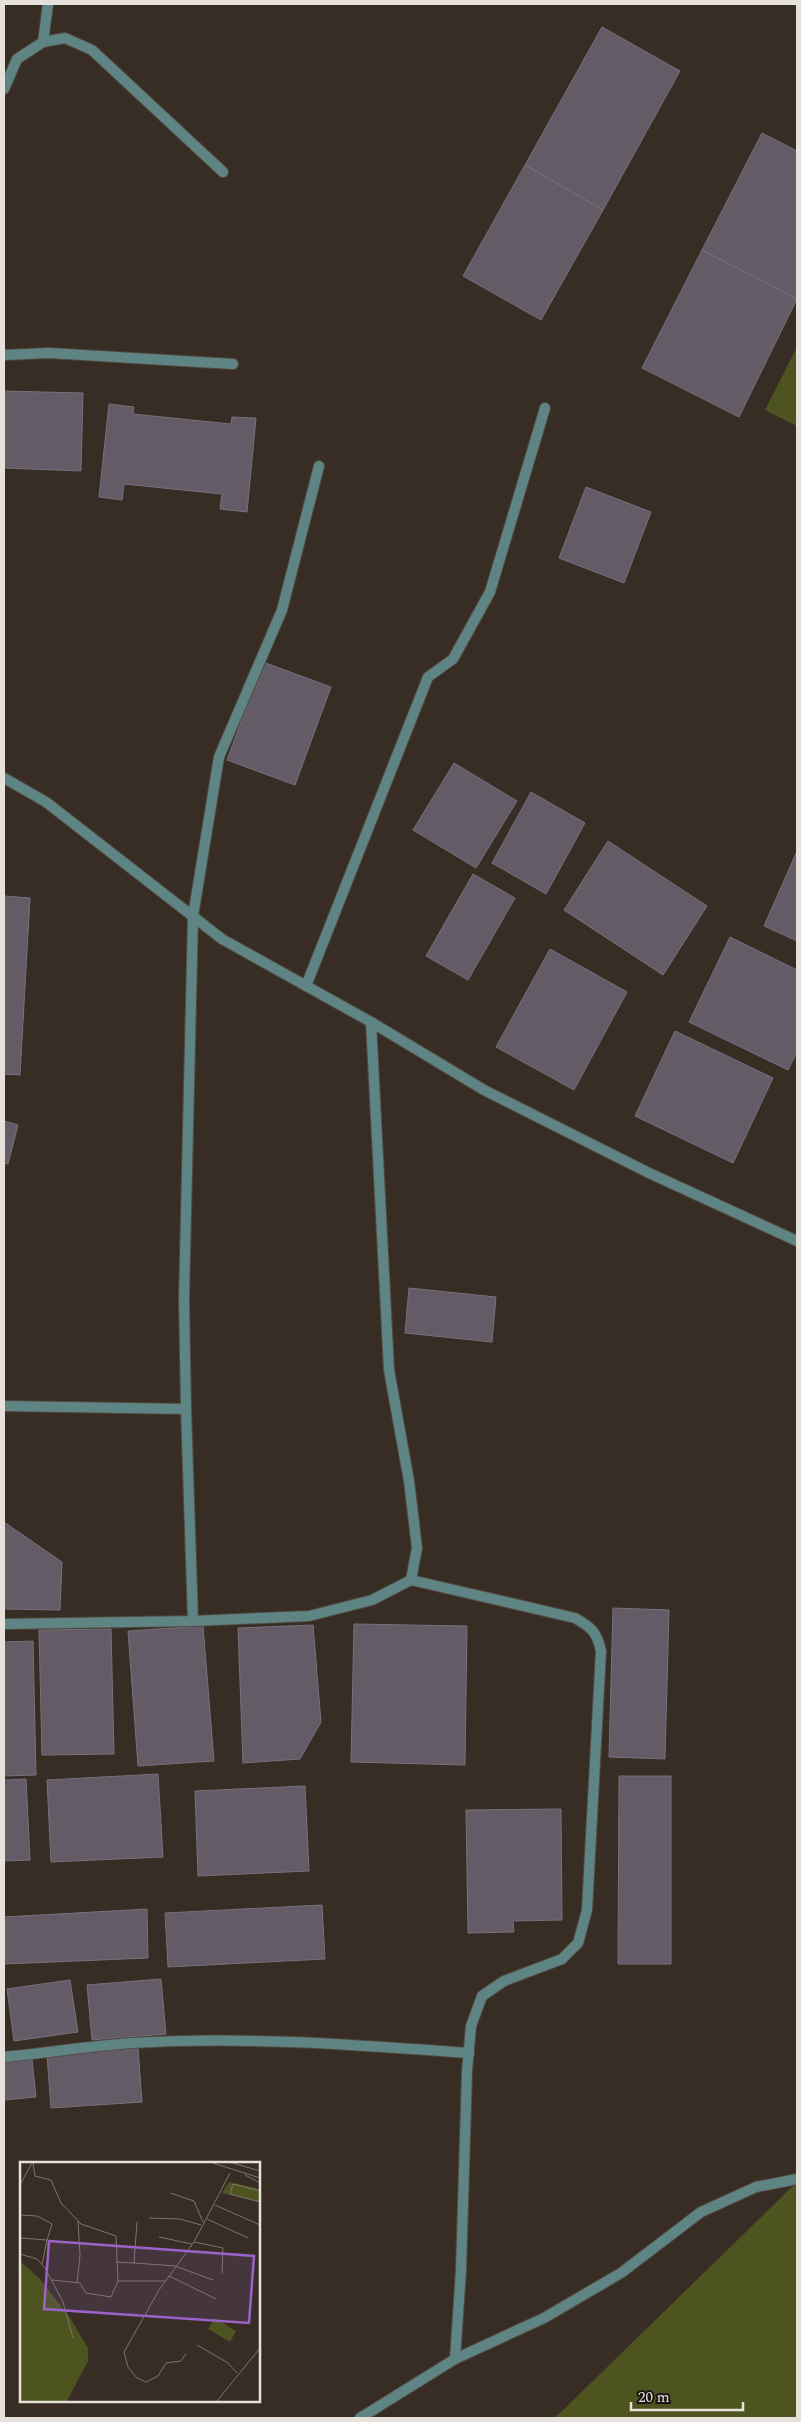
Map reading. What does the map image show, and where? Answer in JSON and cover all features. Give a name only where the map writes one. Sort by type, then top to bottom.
[{"type":"street","points":[[42,42],[48,4]]},
{"type":"street","points":[[4,88],[17,59],[42,42],[66,38],[92,50],[223,172]]},
{"type":"street","points":[[4,355],[49,353],[233,364]]},
{"type":"street","points":[[306,986],[428,676],[453,659],[490,592],[545,408]]},
{"type":"street","points":[[193,1621],[184,1299],[193,916],[219,757],[282,610],[319,466]]},
{"type":"street","points":[[4,778],[46,802],[222,939],[372,1022],[484,1090],[649,1173],[797,1241]]},
{"type":"street","points":[[372,1022],[390,1370],[409,1481],[417,1548],[411,1580]]},
{"type":"street","points":[[4,1406],[186,1409]]},
{"type":"street","points":[[4,1624],[193,1621],[309,1616],[372,1600],[411,1580],[575,1618],[592,1627],[598,1636],[601,1651],[587,1910],[578,1943],[562,1959],[504,1981],[482,1996],[471,2026],[461,2270],[455,2359]]},
{"type":"street","points":[[4,2057],[132,2043],[224,2041],[339,2044],[469,2053]]},
{"type":"street","points":[[360,2418],[455,2359],[544,2318],[621,2274],[701,2212],[756,2186],[797,2179]]},
{"type":"green space","points":[[797,347],[797,426],[765,410]]},
{"type":"green space","points":[[797,2182],[797,2418],[553,2418],[560,2413]]},
{"type":"building","points":[[602,27],[680,71],[603,210],[525,165]]},
{"type":"building","points":[[762,133],[797,151],[797,299],[702,250]]},
{"type":"building","points":[[525,165],[603,210],[541,320],[463,276]]},
{"type":"building","points":[[702,250],[797,299],[739,417],[642,368]]},
{"type":"building","points":[[4,391],[83,393],[81,471],[4,468]]},
{"type":"building","points":[[109,404],[134,407],[133,414],[231,424],[232,417],[256,418],[247,512],[220,509],[222,494],[124,484],[122,500],[99,497]]},
{"type":"building","points":[[586,487],[651,512],[624,583],[559,558]]},
{"type":"building","points":[[263,662],[331,687],[295,785],[227,760]]},
{"type":"building","points":[[454,763],[517,801],[476,868],[413,830]]},
{"type":"building","points":[[531,792],[585,823],[546,894],[492,863]]},
{"type":"building","points":[[608,841],[707,906],[663,975],[564,910]]},
{"type":"building","points":[[797,851],[797,941],[764,926]]},
{"type":"building","points":[[473,874],[515,898],[468,980],[426,956]]},
{"type":"building","points":[[4,896],[30,898],[20,1075],[4,1074]]},
{"type":"building","points":[[730,937],[797,970],[797,1052],[788,1070],[689,1022]]},
{"type":"building","points":[[550,949],[627,992],[574,1090],[496,1047]]},
{"type":"building","points":[[675,1031],[773,1078],[733,1163],[635,1116]]},
{"type":"building","points":[[4,1121],[18,1125],[8,1164],[4,1163]]},
{"type":"building","points":[[409,1288],[496,1297],[492,1342],[405,1333]]},
{"type":"building","points":[[4,1522],[62,1562],[60,1610],[4,1609]]},
{"type":"building","points":[[613,1608],[669,1610],[665,1759],[609,1757]]},
{"type":"building","points":[[354,1624],[467,1626],[465,1765],[351,1762]]},
{"type":"building","points":[[313,1625],[321,1722],[300,1759],[243,1763],[238,1628]]},
{"type":"building","points":[[203,1626],[214,1761],[138,1766],[128,1631]]},
{"type":"building","points":[[111,1629],[114,1754],[42,1755],[39,1630]]},
{"type":"building","points":[[33,1641],[36,1775],[4,1776],[4,1642]]},
{"type":"building","points":[[158,1774],[163,1857],[51,1862],[47,1780]]},
{"type":"building","points":[[619,1776],[671,1776],[671,1964],[618,1964]]},
{"type":"building","points":[[26,1779],[30,1860],[4,1861],[4,1780]]},
{"type":"building","points":[[305,1786],[309,1871],[198,1876],[195,1791]]},
{"type":"building","points":[[561,1809],[562,1920],[513,1921],[514,1932],[468,1933],[466,1810]]},
{"type":"building","points":[[322,1905],[325,1959],[168,1967],[165,1913]]},
{"type":"building","points":[[147,1909],[148,1958],[4,1964],[4,1917]]},
{"type":"building","points":[[161,1979],[166,2034],[92,2040],[87,1985]]},
{"type":"building","points":[[70,1980],[78,2032],[14,2041],[7,1989]]},
{"type":"building","points":[[138,2048],[142,2102],[51,2108],[47,2055]]},
{"type":"building","points":[[32,2059],[36,2097],[4,2100],[4,2062]]}]
